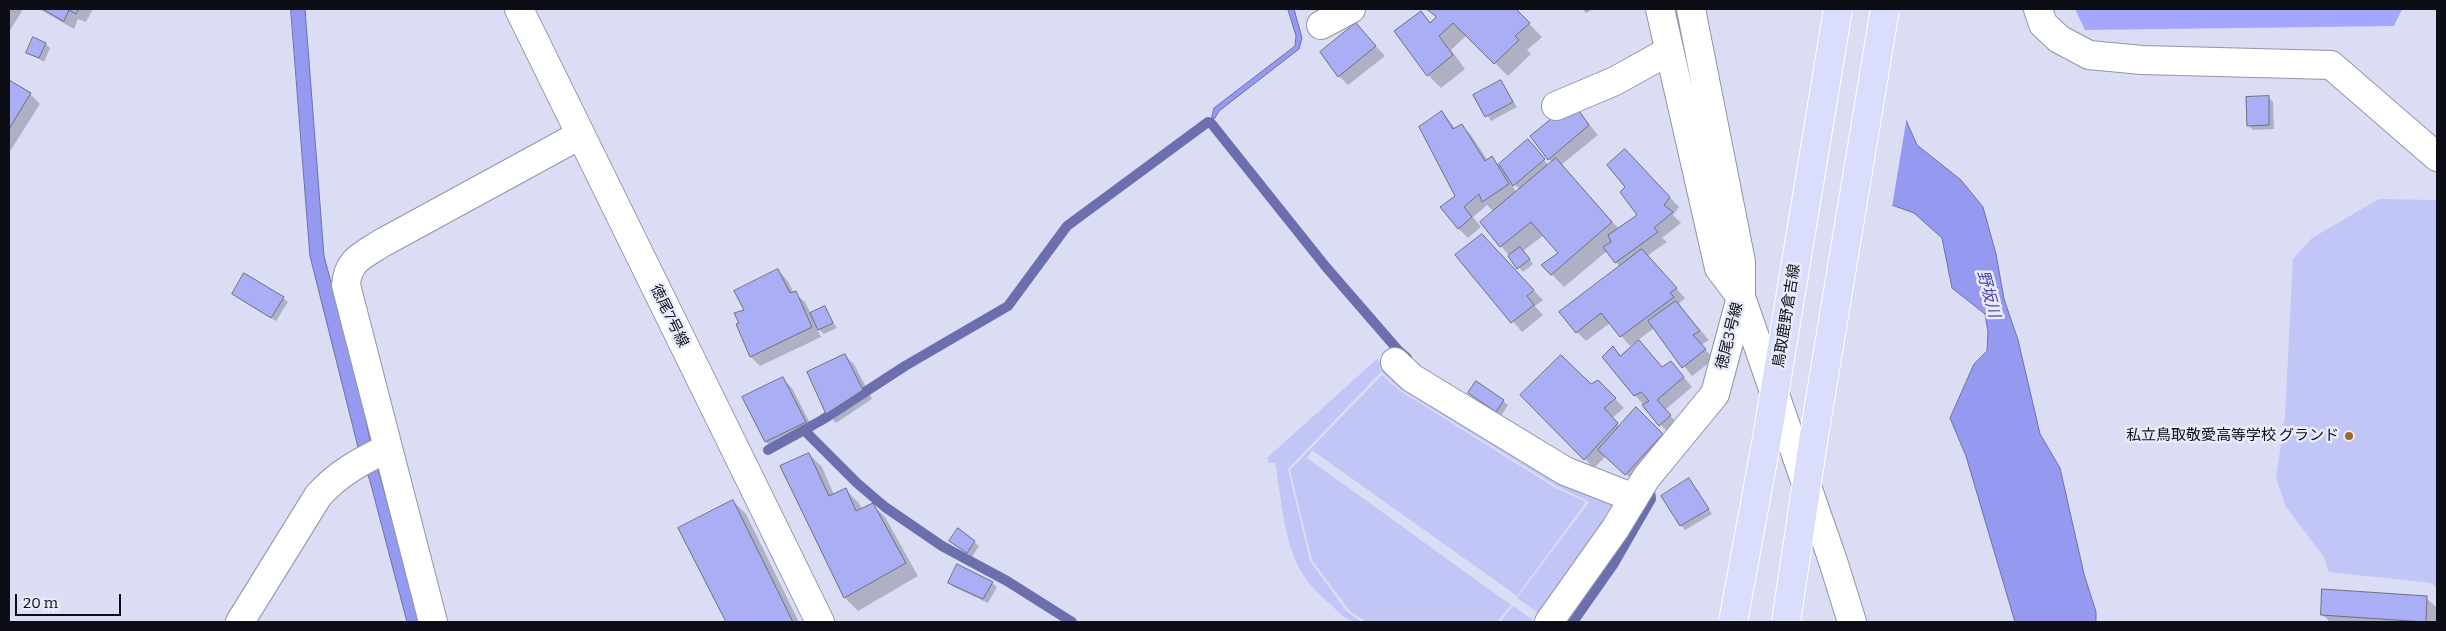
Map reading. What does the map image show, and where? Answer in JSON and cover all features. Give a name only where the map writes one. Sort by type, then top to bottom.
[{"type":"main road","name":"鳥取鹿野倉吉線","points":[[1733,622],[1767,438],[1838,9]]},
{"type":"main road","points":[[1786,622],[1813,442],[1885,9]]},
{"type":"street","name":"徳尾7号線","points":[[519,9],[820,622]]},
{"type":"street","points":[[1322,25],[1351,9]]},
{"type":"street","name":"徳尾3号線","points":[[1549,622],[1615,530],[1646,478],[1714,394],[1741,297],[1719,268],[1660,9]]},
{"type":"street","points":[[1691,9],[1741,262],[1741,297],[1833,561],[1849,619]]},
{"type":"street","points":[[2038,9],[2043,24],[2059,39],[2089,55],[2142,60],[2331,65],[2437,157]]},
{"type":"street","points":[[1556,106],[1615,81],[1669,51]]},
{"type":"street","points":[[433,622],[346,286],[347,272],[355,260],[382,243],[580,135]]},
{"type":"street","points":[[1394,362],[1412,378],[1564,472],[1634,498]]},
{"type":"street","points":[[240,622],[318,496],[331,481],[356,464],[388,448]]},
{"type":"shaded area","points":[[2075,9],[2402,9],[2394,26],[2085,30]]},
{"type":"shaded area","name":"私立鳥取敬愛高等学校 グランド","points":[[2379,199],[2437,200],[2437,588],[2431,583],[2329,572],[2324,557],[2286,507],[2276,478],[2285,417],[2293,259],[2312,238]]},
{"type":"shaded area","points":[[1377,359],[1385,367],[1617,503],[1540,614],[1517,598],[1589,502],[1555,485],[1400,389],[1381,372],[1288,469],[1310,561],[1347,612],[1362,622],[1352,621],[1341,615],[1316,591],[1304,576],[1287,536],[1275,463],[1269,463],[1267,458]]},
{"type":"shaded area","points":[[1382,375],[1399,390],[1554,487],[1586,502],[1517,596],[1312,450],[1307,458],[1511,605],[1497,622],[1366,622],[1349,610],[1312,560],[1290,470]]},
{"type":"shaded area","points":[[1513,606],[1533,620],[1531,622],[1500,622]]},
{"type":"water","points":[[291,9],[305,9],[324,256],[359,388],[371,445],[421,622],[407,622],[370,481],[359,451],[310,256]]},
{"type":"water","points":[[1288,9],[1294,9],[1302,38],[1299,49],[1219,111],[1215,118],[1211,120],[1214,108],[1295,46],[1296,36]]},
{"type":"water","name":"野坂川","points":[[1905,118],[1917,145],[1961,180],[1983,207],[1996,254],[2004,299],[2018,340],[2040,434],[2060,468],[2084,574],[2096,612],[2096,622],[2015,622],[1966,456],[1950,418],[1974,364],[1987,351],[1988,332],[1985,314],[1952,288],[1942,238],[1914,213],[1889,204]]},
{"type":"pier","points":[[1798,9],[1843,9],[1907,116],[1892,207],[1887,205],[1797,12]]},
{"type":"building","points":[[43,9],[79,9],[76,14],[69,10],[64,21]]},
{"type":"building","points":[[1427,9],[1516,9],[1530,23],[1515,36],[1519,40],[1494,64],[1453,23],[1439,36],[1453,55],[1427,76],[1394,31],[1421,11],[1430,23],[1436,17]]},
{"type":"building","points":[[1356,23],[1376,46],[1338,77],[1320,52]]},
{"type":"building","points":[[33,37],[46,43],[39,58],[26,53]]},
{"type":"building","points":[[9,80],[31,93],[9,129]]},
{"type":"building","points":[[1501,80],[1513,102],[1485,117],[1473,95]]},
{"type":"building","points":[[2269,96],[2269,125],[2247,126],[2246,97]]},
{"type":"building","points":[[1575,105],[1589,125],[1548,160],[1530,136],[1556,115],[1559,119]]},
{"type":"building","points":[[1442,111],[1453,129],[1462,124],[1485,161],[1492,156],[1509,184],[1482,202],[1479,194],[1464,207],[1472,217],[1458,229],[1440,207],[1455,196],[1419,127]]},
{"type":"building","points":[[1528,139],[1545,159],[1513,186],[1499,164]]},
{"type":"building","points":[[1625,149],[1670,197],[1664,205],[1673,212],[1654,228],[1658,232],[1615,263],[1603,247],[1611,242],[1608,235],[1637,215],[1620,192],[1625,187],[1607,165]]},
{"type":"building","points":[[1556,158],[1612,222],[1551,275],[1541,265],[1558,253],[1531,222],[1500,247],[1480,222]]},
{"type":"building","points":[[1482,234],[1534,290],[1527,296],[1534,305],[1511,323],[1455,255]]},
{"type":"building","points":[[1520,247],[1530,259],[1517,269],[1508,256]]},
{"type":"building","points":[[1642,249],[1677,288],[1670,293],[1674,297],[1620,337],[1601,313],[1576,333],[1559,312]]},
{"type":"building","points":[[778,269],[790,293],[796,291],[812,327],[750,357],[736,324],[739,323],[734,313],[744,310],[734,291]]},
{"type":"building","points":[[244,273],[284,297],[271,318],[232,294]]},
{"type":"building","points":[[1676,301],[1700,331],[1693,335],[1706,349],[1682,368],[1648,321]]},
{"type":"building","points":[[825,306],[833,323],[818,330],[810,313]]},
{"type":"building","points":[[1639,340],[1662,367],[1671,361],[1684,377],[1657,400],[1671,415],[1659,426],[1642,405],[1649,401],[1641,392],[1634,396],[1602,357],[1613,346],[1620,356]]},
{"type":"building","points":[[845,354],[863,390],[826,414],[807,372]]},
{"type":"building","points":[[1561,355],[1591,384],[1598,380],[1616,398],[1604,408],[1618,423],[1584,460],[1520,395]]},
{"type":"building","points":[[783,377],[806,422],[765,442],[742,397]]},
{"type":"building","points":[[1476,381],[1504,400],[1496,412],[1468,393]]},
{"type":"building","points":[[1636,407],[1663,434],[1625,475],[1598,450]]},
{"type":"building","points":[[809,453],[829,496],[846,488],[856,511],[873,503],[906,563],[844,598],[780,466]]},
{"type":"building","points":[[1689,478],[1709,509],[1680,526],[1661,496]]},
{"type":"building","points":[[733,500],[793,622],[726,622],[678,528]]},
{"type":"building","points":[[958,528],[975,541],[967,553],[949,541]]},
{"type":"building","points":[[957,564],[993,582],[983,599],[948,583]]},
{"type":"building","points":[[2322,589],[2427,596],[2426,622],[2321,615]]},
{"type":"waterway","points":[[768,450],[822,420],[905,366],[1008,306],[1067,226],[1208,122]]},
{"type":"waterway","points":[[1211,123],[1326,267],[1407,358]]},
{"type":"waterway","points":[[804,430],[857,483],[885,507],[942,546],[1007,581],[1072,622]]},
{"type":"waterway","points":[[1573,622],[1613,565],[1651,499],[1650,491]]},
{"type":"place","name":"私立鳥取敬愛高等学校 グランド","points":[[2349,436]]}]
